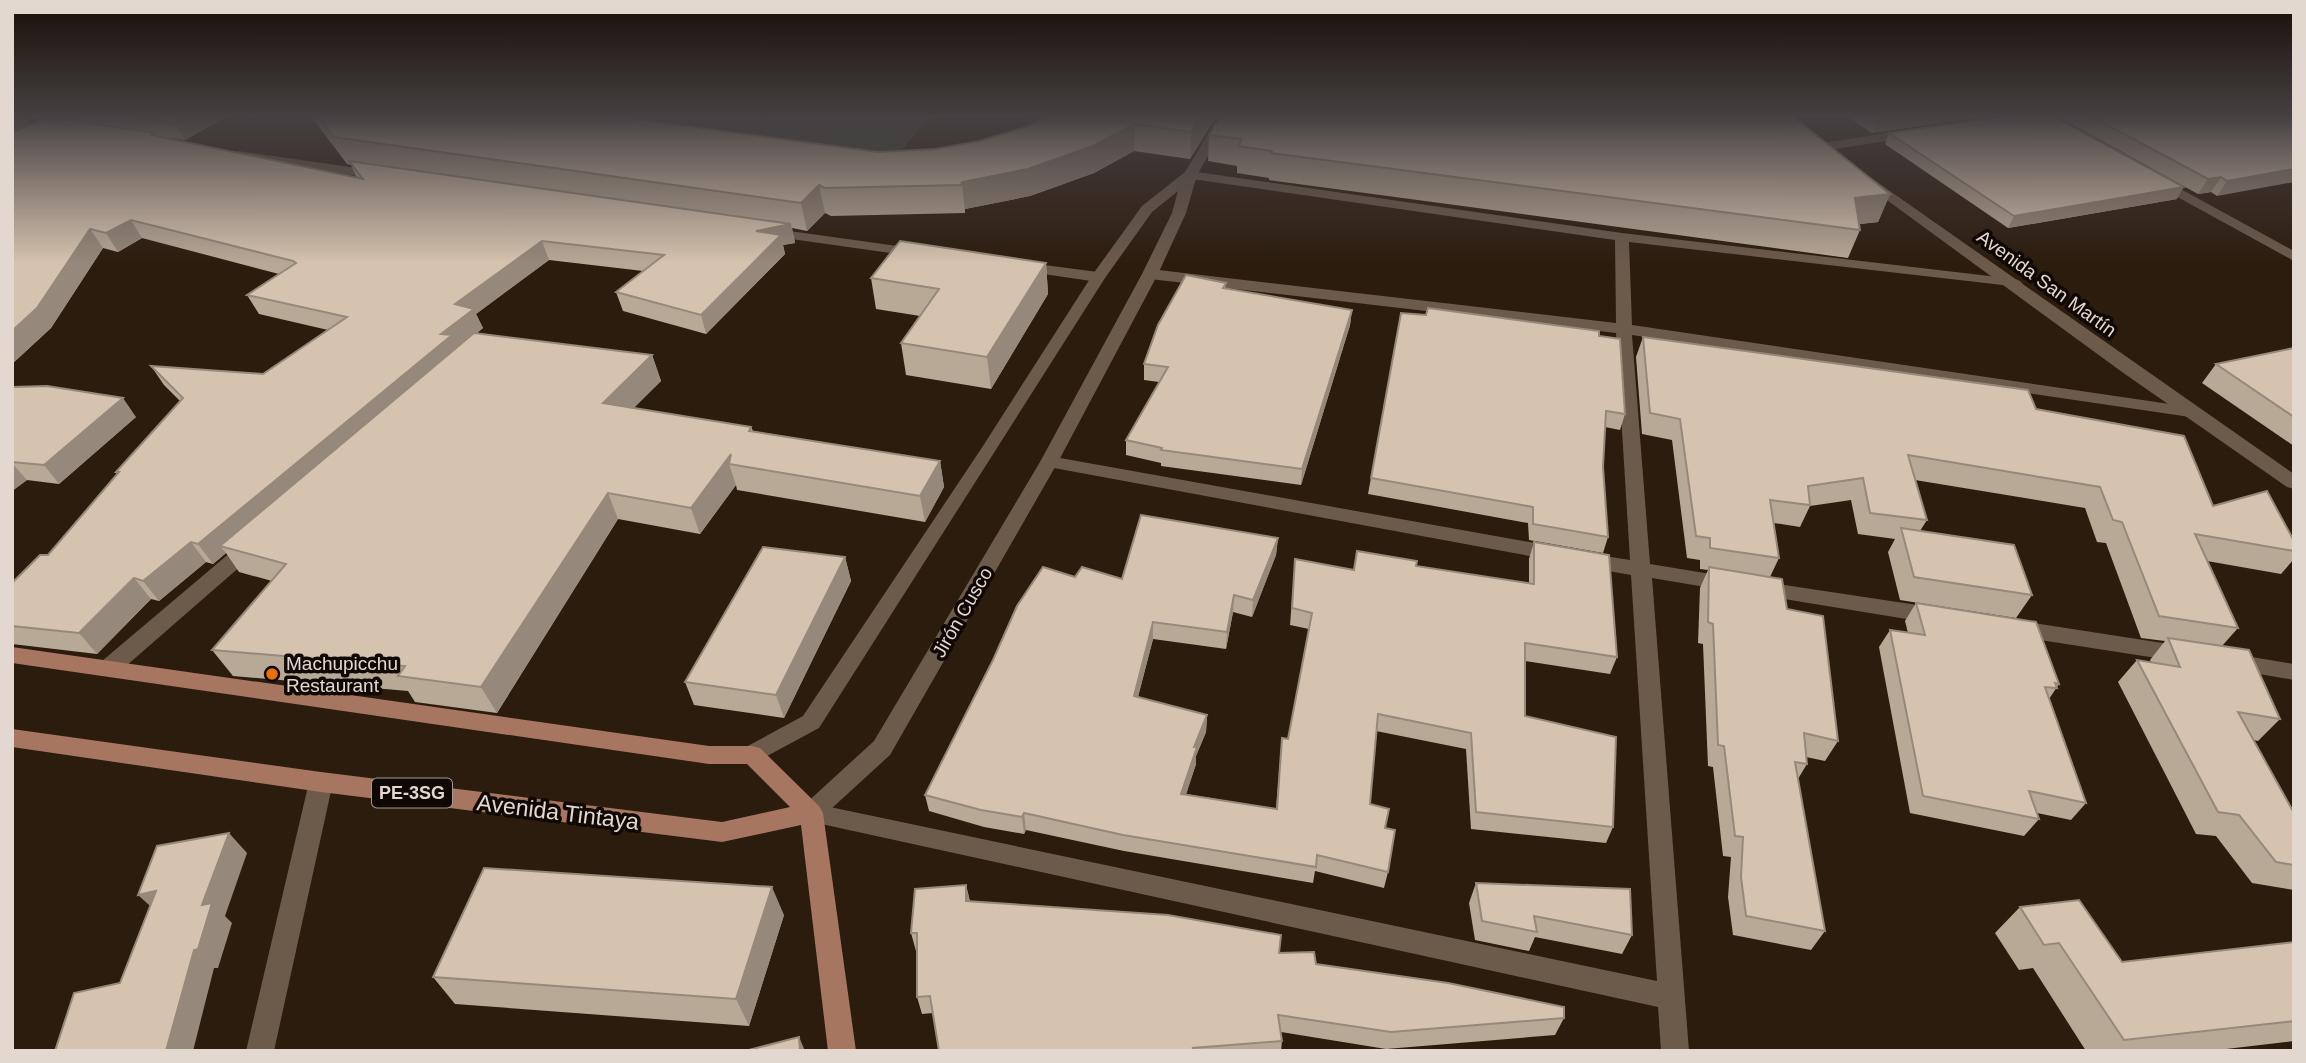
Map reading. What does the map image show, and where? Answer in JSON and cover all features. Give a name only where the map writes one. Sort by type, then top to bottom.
[{"type":"main road","points":[[12,655],[709,755],[752,755],[811,813],[842,1051]]},
{"type":"main road","name":"Avenida Tintaya","points":[[12,738],[321,782],[722,832],[811,813]]},
{"type":"street","points":[[306,165],[388,177]]},
{"type":"street","name":"Jirón Cusco","points":[[811,813],[882,748],[1049,462],[1150,274],[1179,213],[1190,175],[1196,165]]},
{"type":"street","name":"Avenida San Martín","points":[[1848,165],[2190,412],[2294,483]]},
{"type":"street","name":"Jirón Cusco","points":[[752,755],[811,722],[987,453],[1098,277],[1147,209],[1190,175]]},
{"type":"street","points":[[1190,175],[1622,237],[2015,284]]},
{"type":"street","points":[[2150,176],[2294,257]]},
{"type":"street","points":[[747,230],[936,255]]},
{"type":"street","points":[[1622,237],[1624,329],[1675,1051]]},
{"type":"street","points":[[1003,264],[1098,277]]},
{"type":"street","points":[[1150,274],[1624,329],[2190,412]]},
{"type":"street","points":[[1049,462],[1643,570],[1955,619]]},
{"type":"street","points":[[110,667],[265,534]]},
{"type":"street","points":[[1995,625],[2294,672]]},
{"type":"street","points":[[260,1051],[321,782]]},
{"type":"street","points":[[811,813],[1671,998]]},
{"type":"building","points":[[12,165],[294,165],[363,179],[352,165],[374,165],[791,224],[756,231],[781,235],[701,315],[616,292],[664,255],[542,241],[455,304],[474,309],[441,334],[452,335],[198,544],[191,542],[143,581],[134,578],[79,633],[12,626],[12,583],[40,555],[48,555],[119,472],[116,472],[183,398],[151,366],[263,374],[347,317],[247,295],[296,263],[293,261],[131,220],[106,233],[90,229],[37,308],[12,331]]},
{"type":"building","points":[[529,165],[1040,165],[962,182],[961,185],[825,188],[819,185],[801,203]]},
{"type":"building","points":[[1360,165],[1853,165],[1890,194],[1855,198],[1860,230]]},
{"type":"building","points":[[1937,165],[2143,165],[2184,187],[2014,216]]},
{"type":"building","points":[[2181,165],[2294,165],[2294,169],[2227,181],[2221,177],[2208,179]]},
{"type":"building","points":[[900,241],[1046,263],[987,357],[901,343],[939,289],[871,278]]},
{"type":"building","points":[[1186,275],[1226,283],[1223,288],[1352,310],[1302,469],[1161,450],[1162,448],[1126,440],[1168,367],[1144,364],[1158,325]]},
{"type":"building","points":[[1428,308],[1599,331],[1599,336],[1620,339],[1625,414],[1606,411],[1603,467],[1608,537],[1533,524],[1533,507],[1371,478],[1401,313],[1426,315]]},
{"type":"building","points":[[474,333],[652,355],[603,403],[751,427],[749,431],[940,461],[920,496],[729,464],[731,454],[691,508],[608,493],[481,687],[398,676],[405,666],[212,650],[286,564],[220,546]]},
{"type":"building","points":[[1643,337],[2028,390],[2036,409],[2184,436],[2213,506],[2267,491],[2294,541],[2294,551],[2195,534],[2238,628],[2159,616],[2122,522],[2113,520],[2100,487],[1908,455],[1927,520],[1870,513],[1863,478],[1808,486],[1810,505],[1770,500],[1779,558],[1710,548],[1710,538],[1696,536],[1680,419],[1650,413]]},
{"type":"building","points":[[2294,348],[2294,417],[2216,364]]},
{"type":"building","points":[[47,386],[123,398],[44,465],[12,462],[12,387]]},
{"type":"building","points":[[1141,515],[1278,538],[1253,600],[1234,595],[1227,632],[1153,622],[1134,696],[1207,715],[1194,747],[1197,747],[1181,794],[1277,809],[1282,738],[1288,739],[1312,613],[1292,608],[1295,559],[1354,570],[1357,551],[1417,561],[1416,566],[1534,584],[1534,542],[1609,555],[1617,657],[1525,643],[1525,716],[1616,737],[1613,827],[1476,812],[1471,733],[1378,714],[1370,804],[1389,809],[1385,828],[1395,830],[1388,872],[1317,855],[1316,867],[1123,835],[1024,813],[1022,817],[981,810],[925,795],[1017,606],[1043,567],[1075,577],[1082,567],[1122,579]]},
{"type":"building","points":[[1901,528],[2014,545],[2032,595],[1914,577]]},
{"type":"building","points":[[763,547],[845,557],[776,695],[685,682]]},
{"type":"building","points":[[1709,567],[1782,579],[1787,609],[1823,616],[1838,741],[1804,733],[1807,764],[1795,762],[1825,931],[1746,916],[1741,877],[1743,837],[1735,836],[1724,746],[1718,745],[1713,624],[1708,622]]},
{"type":"building","points":[[1916,603],[2036,622],[2059,684],[2055,683],[2057,688],[2045,687],[2086,803],[2029,791],[2039,819],[1923,796],[1890,630],[1925,635]]},
{"type":"building","points":[[2168,638],[2249,650],[2280,719],[2238,712],[2294,813],[2294,865],[2276,862],[2239,815],[2218,812],[2137,660],[2180,667]]},
{"type":"building","points":[[229,833],[202,905],[212,903],[198,949],[194,950],[166,1051],[55,1051],[74,993],[120,983],[156,891],[138,895],[157,846]]},
{"type":"building","points":[[484,868],[772,887],[736,999],[433,977]]},
{"type":"building","points":[[1476,883],[1630,889],[1632,935],[1534,916],[1537,932],[1482,921]]},
{"type":"building","points":[[966,885],[966,901],[1168,915],[1281,935],[1279,953],[1314,952],[1316,964],[1448,983],[1564,1007],[1564,1018],[1391,1032],[1278,1015],[1282,1041],[1193,1048],[1194,1051],[939,1051],[930,996],[917,997],[917,933],[911,933],[915,889]]},
{"type":"building","points":[[2079,900],[2122,962],[2294,942],[2294,1021],[2124,1040],[2059,943],[2044,945],[2020,907]]},
{"type":"building","points":[[799,1037],[800,1051],[745,1051]]},
{"type":"place","name":"Machupicchu Restaurant","points":[[272,674]]}]
